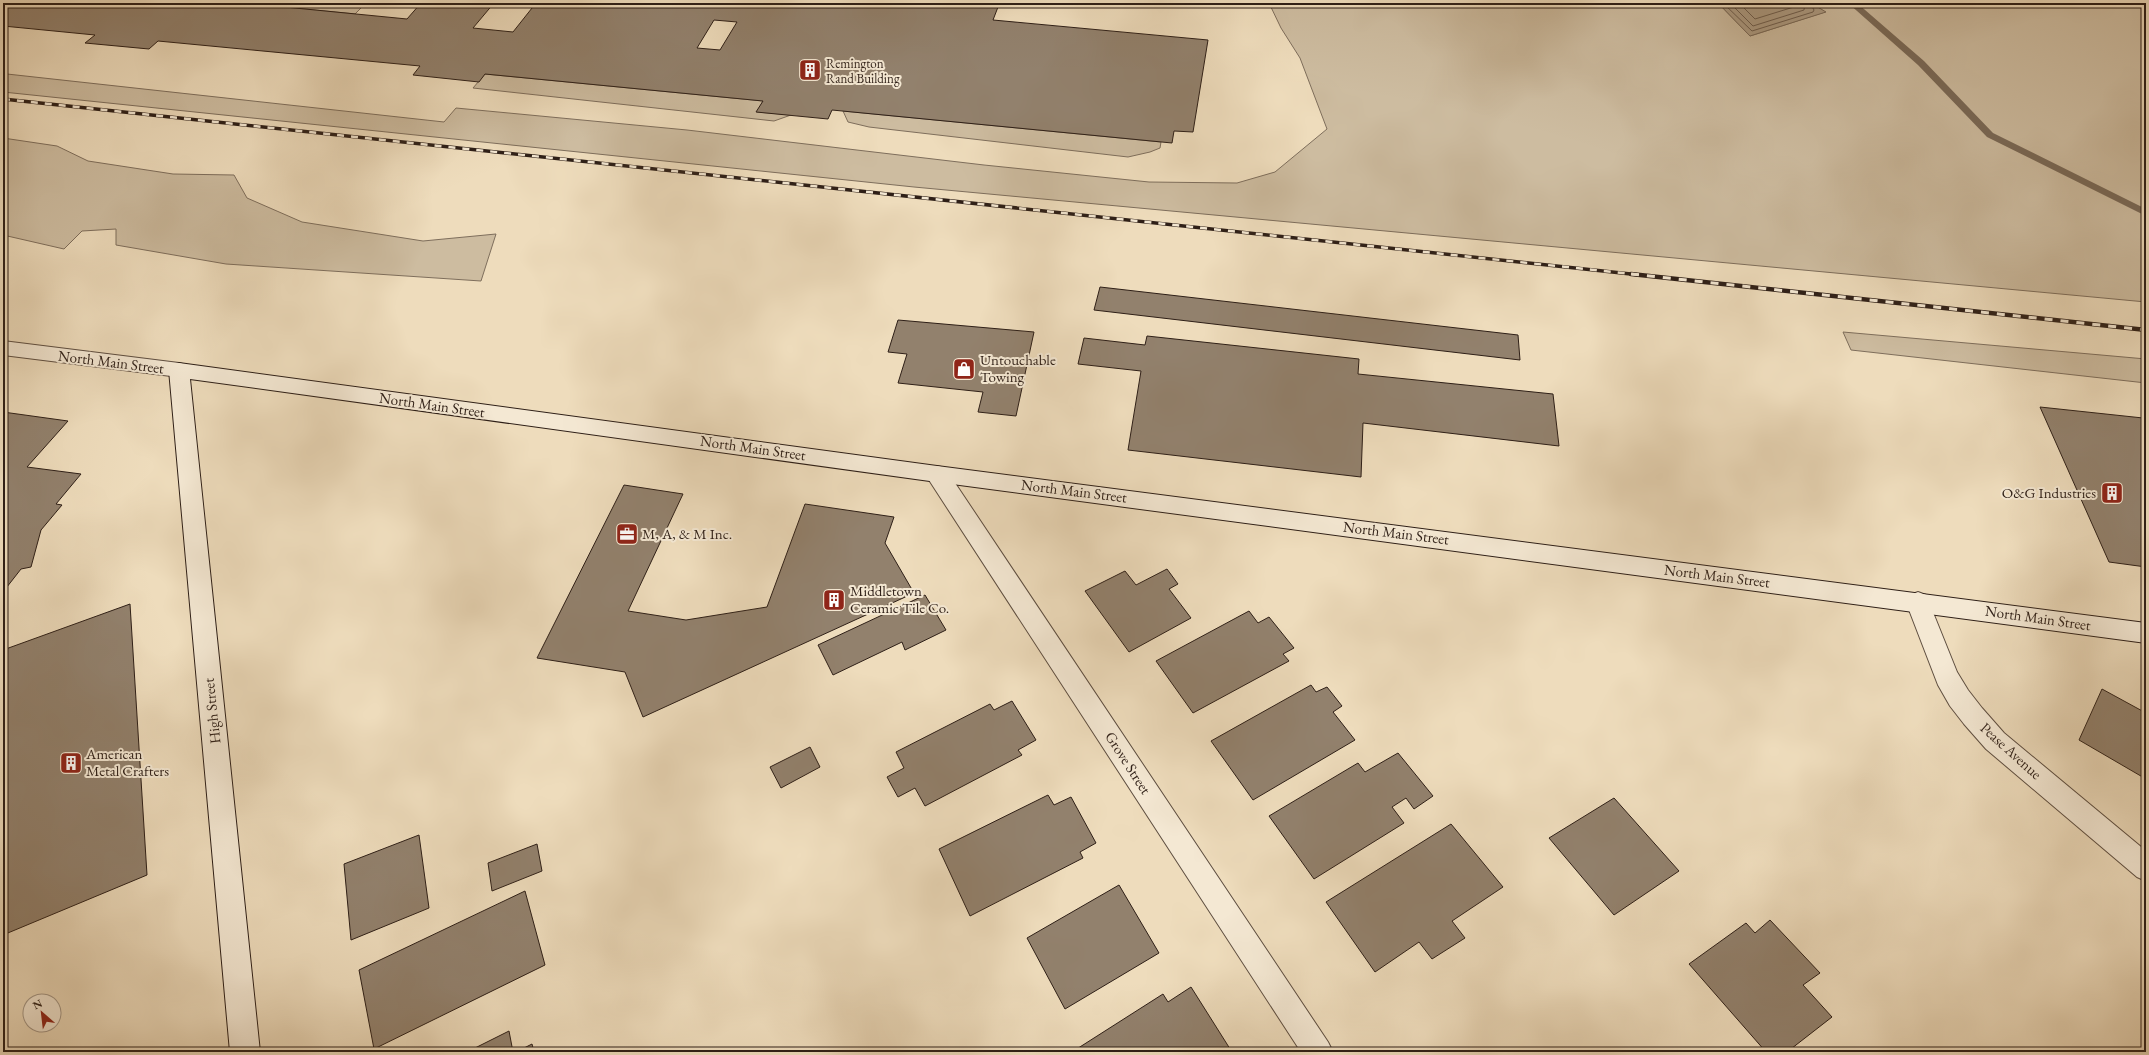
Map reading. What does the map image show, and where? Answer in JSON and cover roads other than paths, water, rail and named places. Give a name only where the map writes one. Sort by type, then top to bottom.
[{"type":"street","name":"North Main Street","points":[[3,348],[179,370],[937,474],[2146,633]]},
{"type":"street","name":"High Street","points":[[179,370],[245,1052]]},
{"type":"street","name":"Grove Street","points":[[937,474],[1318,1052]]},
{"type":"street","name":"Pease Avenue","points":[[1918,602],[1947,677],[1959,698],[1973,716],[1995,740],[2146,868]]},
{"type":"water","points":[[1718,3],[1811,3],[1826,12],[1750,36]]},
{"type":"waterway","points":[[1852,3],[1921,63],[1990,135],[2146,213]]},
{"type":"railway","points":[[3,99],[1640,275]]},
{"type":"railway","points":[[1631,274],[2146,330]]},
{"type":"place","name":"Remington Rand Building","points":[[810,70]]},
{"type":"place","name":"Untouchable Towing","points":[[964,369]]},
{"type":"place","name":"O&G Industries","points":[[2112,493]]},
{"type":"place","name":"M, A, & M Inc.","points":[[627,534]]},
{"type":"place","name":"Middletown Ceramic Tile Co.","points":[[834,600]]},
{"type":"place","name":"American Metal Crafters","points":[[71,763]]}]
